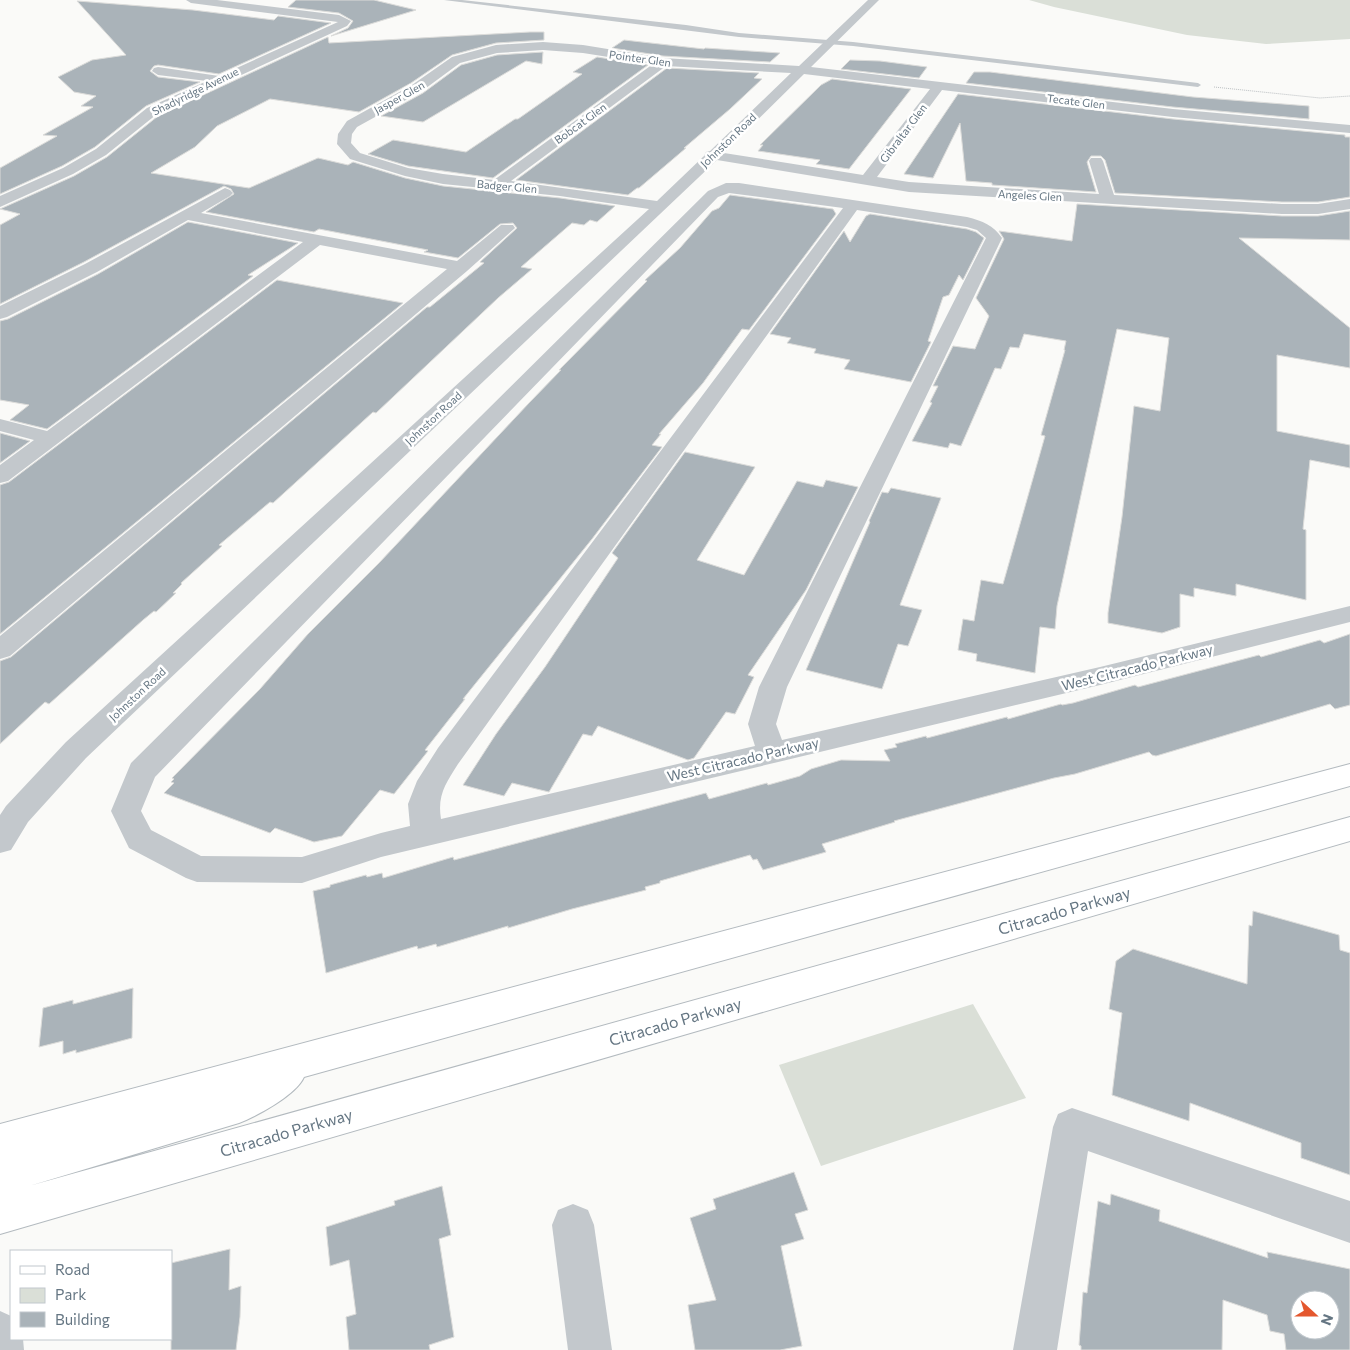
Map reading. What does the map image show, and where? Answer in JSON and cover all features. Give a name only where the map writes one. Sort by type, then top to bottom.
[{"type":"main road","points":[[0,1143],[310,1060],[1350,774]]},
{"type":"main road","name":"Citracado Parkway","points":[[0,1214],[1350,829]]},
{"type":"main road","points":[[0,1182],[20,1168],[239,1105],[310,1060]]},
{"type":"street","name":"Shadyridge Avenue","points":[[0,202],[68,171],[101,152],[152,111],[218,79],[343,24],[345,21],[339,18],[191,0]]},
{"type":"street","name":"Johnston Road","points":[[0,841],[17,814],[76,750],[661,206],[874,0]]},
{"type":"street","name":"Pointer Glen","points":[[480,52],[511,47],[543,46],[583,49],[663,62],[801,70]]},
{"type":"street","name":"Jasper Glen","points":[[355,156],[344,144],[345,134],[352,124],[417,88],[456,60],[480,52]]},
{"type":"street","name":"Bobcat Glen","points":[[497,185],[663,62]]},
{"type":"street","name":"Tecate Glen","points":[[801,70],[1173,113],[1350,129]]},
{"type":"street","points":[[158,71],[218,79]]},
{"type":"street","name":"Gibraltar Glen","points":[[867,180],[939,85]]},
{"type":"street","name":"Angeles Glen","points":[[712,155],[867,180],[940,189],[1282,209],[1318,210],[1350,204]]},
{"type":"street","name":"Badger Glen","points":[[355,156],[405,172],[443,179],[560,190],[661,206]]},
{"type":"street","points":[[1096,161],[1108,199]]},
{"type":"street","name":"West Citracado Parkway","points":[[853,204],[739,188],[726,188],[713,194],[142,771],[126,811],[140,839],[197,870],[302,870],[427,834],[1100,676],[1350,614]]},
{"type":"street","points":[[0,313],[91,268],[225,193]]},
{"type":"street","points":[[427,834],[423,804],[432,781],[448,756],[853,204],[973,223],[989,229],[994,238],[772,687],[762,724],[772,752]]},
{"type":"street","points":[[186,215],[462,267]]},
{"type":"street","points":[[0,650],[507,228]]},
{"type":"street","points":[[0,476],[316,240]]},
{"type":"street","points":[[0,425],[50,438]]},
{"type":"street","points":[[1035,1350],[1072,1127],[1350,1222]]},
{"type":"street","points":[[573,1225],[590,1350]]},
{"type":"street","points":[[0,1333],[2,1350]]},
{"type":"lane","points":[[447,0],[686,27],[780,40],[831,42],[1001,63],[1106,72],[1133,78],[1198,85]]},
{"type":"lane","points":[[498,6],[511,0]]},
{"type":"path","points":[[1198,85],[1320,98],[1350,96]]},
{"type":"green space","points":[[1029,0],[1350,0],[1350,39],[1266,44],[1187,35]]},
{"type":"green space","points":[[973,1004],[1026,1098],[821,1166],[779,1065]]},
{"type":"building","points":[[296,0],[374,0],[416,10],[331,36],[348,28],[353,21],[339,13],[288,7]]},
{"type":"building","points":[[77,1],[193,10],[274,20],[278,16],[331,23],[219,74],[154,66],[150,71],[158,77],[200,82],[146,106],[95,147],[62,166],[0,194],[0,168],[57,136],[43,135],[93,107],[81,106],[96,96],[74,92],[58,77],[92,60],[126,55]]},
{"type":"building","points":[[544,32],[544,40],[496,43],[452,55],[411,83],[359,112],[270,99],[217,126],[195,147],[151,173],[249,188],[318,158],[348,165],[353,162],[405,178],[443,186],[560,198],[615,206],[597,222],[590,220],[584,225],[572,223],[521,267],[532,269],[498,298],[376,413],[373,412],[273,503],[270,502],[219,545],[222,546],[181,583],[173,593],[176,593],[156,612],[154,611],[143,620],[49,704],[45,702],[0,744],[0,661],[11,657],[427,307],[430,307],[484,263],[480,262],[517,228],[513,223],[500,224],[458,258],[424,252],[428,250],[319,229],[314,232],[206,212],[234,194],[231,189],[224,186],[84,262],[0,304],[0,225],[20,214],[0,209],[74,176],[107,157],[158,116],[328,37],[329,43]]},
{"type":"building","points":[[624,40],[704,49],[780,53],[770,62],[663,56],[612,48]]},
{"type":"building","points":[[543,52],[542,64],[526,61],[423,122],[381,116],[423,93],[461,65],[497,55]]},
{"type":"building","points":[[597,57],[648,65],[493,178],[408,166],[368,154],[393,140],[466,152],[515,119],[518,119],[582,74],[573,72]]},
{"type":"building","points":[[850,60],[880,61],[927,67],[919,78],[841,69]]},
{"type":"building","points":[[667,68],[759,73],[754,78],[762,79],[684,148],[686,148],[628,195],[516,180]]},
{"type":"building","points":[[974,72],[990,72],[1193,97],[1309,106],[1309,119],[1173,107],[966,83]]},
{"type":"building","points":[[832,79],[911,89],[849,169],[816,164],[820,160],[758,151],[763,145],[760,145],[821,85]]},
{"type":"building","points":[[958,94],[1173,119],[1345,135],[1345,137],[1350,137],[1350,197],[1318,202],[1282,202],[1115,193],[1105,160],[1101,156],[1091,156],[1087,162],[1096,192],[992,185],[992,183],[966,181],[960,123],[933,178],[904,174]]},
{"type":"building","points":[[730,195],[833,209],[836,214],[749,330],[742,329],[703,383],[659,434],[661,434],[652,445],[662,447],[592,539],[463,699],[465,699],[425,750],[428,751],[394,794],[380,790],[342,836],[314,842],[275,828],[270,833],[164,793],[174,783],[171,782],[174,779],[172,778],[260,689],[308,634],[379,563],[561,370],[559,370],[647,281],[645,280],[680,248],[712,211],[719,208]]},
{"type":"building","points":[[1077,204],[1282,216],[1318,216],[1350,211],[1350,240],[1239,238],[1350,328],[1350,368],[1277,355],[1277,431],[1350,445],[1350,468],[1310,460],[1303,529],[1306,530],[1306,600],[1236,584],[1236,596],[1194,588],[1194,597],[1180,594],[1180,627],[1162,633],[1108,623],[1134,406],[1160,411],[1169,338],[1117,329],[1057,606],[1055,629],[1040,627],[1035,673],[976,661],[977,654],[958,650],[963,619],[974,621],[981,580],[1003,584],[1045,436],[1041,435],[1066,341],[1024,334],[1019,348],[1010,347],[1001,369],[995,368],[961,446],[950,443],[948,448],[912,441],[932,403],[930,402],[938,386],[933,386],[953,346],[975,349],[989,316],[976,298],[1004,239],[999,231],[1072,241]]},
{"type":"building","points":[[870,214],[967,229],[976,232],[984,238],[963,280],[959,275],[949,295],[943,297],[928,341],[931,342],[911,382],[844,369],[850,360],[814,353],[816,349],[787,343],[791,338],[770,334],[844,231],[850,242],[866,216]]},
{"type":"building","points":[[188,222],[298,243],[248,275],[253,276],[47,429],[10,420],[29,405],[0,400],[0,321],[8,319],[98,274]]},
{"type":"building","points":[[277,280],[403,303],[0,634],[0,485],[9,482]]},
{"type":"building","points":[[0,433],[30,441],[0,463]]},
{"type":"building","points":[[685,452],[755,467],[697,560],[744,575],[797,481],[823,487],[826,480],[858,487],[806,590],[748,675],[754,677],[735,714],[726,712],[694,758],[688,760],[598,726],[592,736],[583,734],[549,792],[512,783],[504,796],[463,785],[496,734],[545,667],[618,558],[612,553]]},
{"type":"building","points":[[891,488],[941,498],[900,605],[922,610],[908,646],[898,644],[882,689],[806,670],[882,492],[888,493]]},
{"type":"building","points":[[1350,634],[1350,705],[1335,709],[1330,704],[1156,756],[1149,752],[1075,774],[894,821],[822,844],[826,852],[763,870],[757,859],[753,860],[750,855],[660,881],[660,883],[645,887],[646,890],[508,928],[508,926],[437,947],[436,944],[418,949],[417,946],[326,973],[313,891],[330,887],[330,885],[366,875],[367,877],[382,873],[383,878],[453,857],[454,860],[706,793],[709,799],[767,783],[768,785],[800,776],[811,769],[841,760],[890,761],[884,750],[897,747],[895,744],[926,736],[927,738],[1007,717],[1008,719],[1135,685],[1138,687],[1259,655],[1261,657],[1320,640],[1324,643]]},
{"type":"building","points":[[1253,911],[1339,935],[1340,950],[1350,953],[1350,1175],[1301,1158],[1301,1143],[1190,1103],[1189,1121],[1112,1095],[1122,1013],[1109,1009],[1116,961],[1133,949],[1247,984],[1249,925],[1252,926]]},
{"type":"building","points":[[133,988],[132,1038],[76,1053],[76,1050],[63,1054],[63,1041],[39,1047],[43,1008],[73,1000],[73,1004]]},
{"type":"building","points":[[794,1172],[808,1210],[795,1214],[804,1239],[781,1246],[802,1346],[780,1350],[695,1350],[688,1305],[716,1300],[690,1218],[716,1209],[713,1199]]},
{"type":"building","points":[[442,1186],[451,1235],[439,1239],[454,1337],[429,1345],[430,1350],[349,1350],[346,1317],[356,1314],[349,1260],[330,1266],[326,1227],[395,1205],[394,1201]]},
{"type":"building","points":[[1111,1194],[1160,1210],[1159,1221],[1268,1258],[1267,1252],[1350,1269],[1350,1350],[1286,1350],[1284,1334],[1270,1331],[1267,1315],[1223,1300],[1222,1350],[1081,1350],[1079,1345],[1083,1292],[1087,1293],[1098,1201],[1110,1205]]},
{"type":"building","points":[[230,1249],[229,1290],[241,1286],[236,1350],[171,1350],[172,1263]]}]
